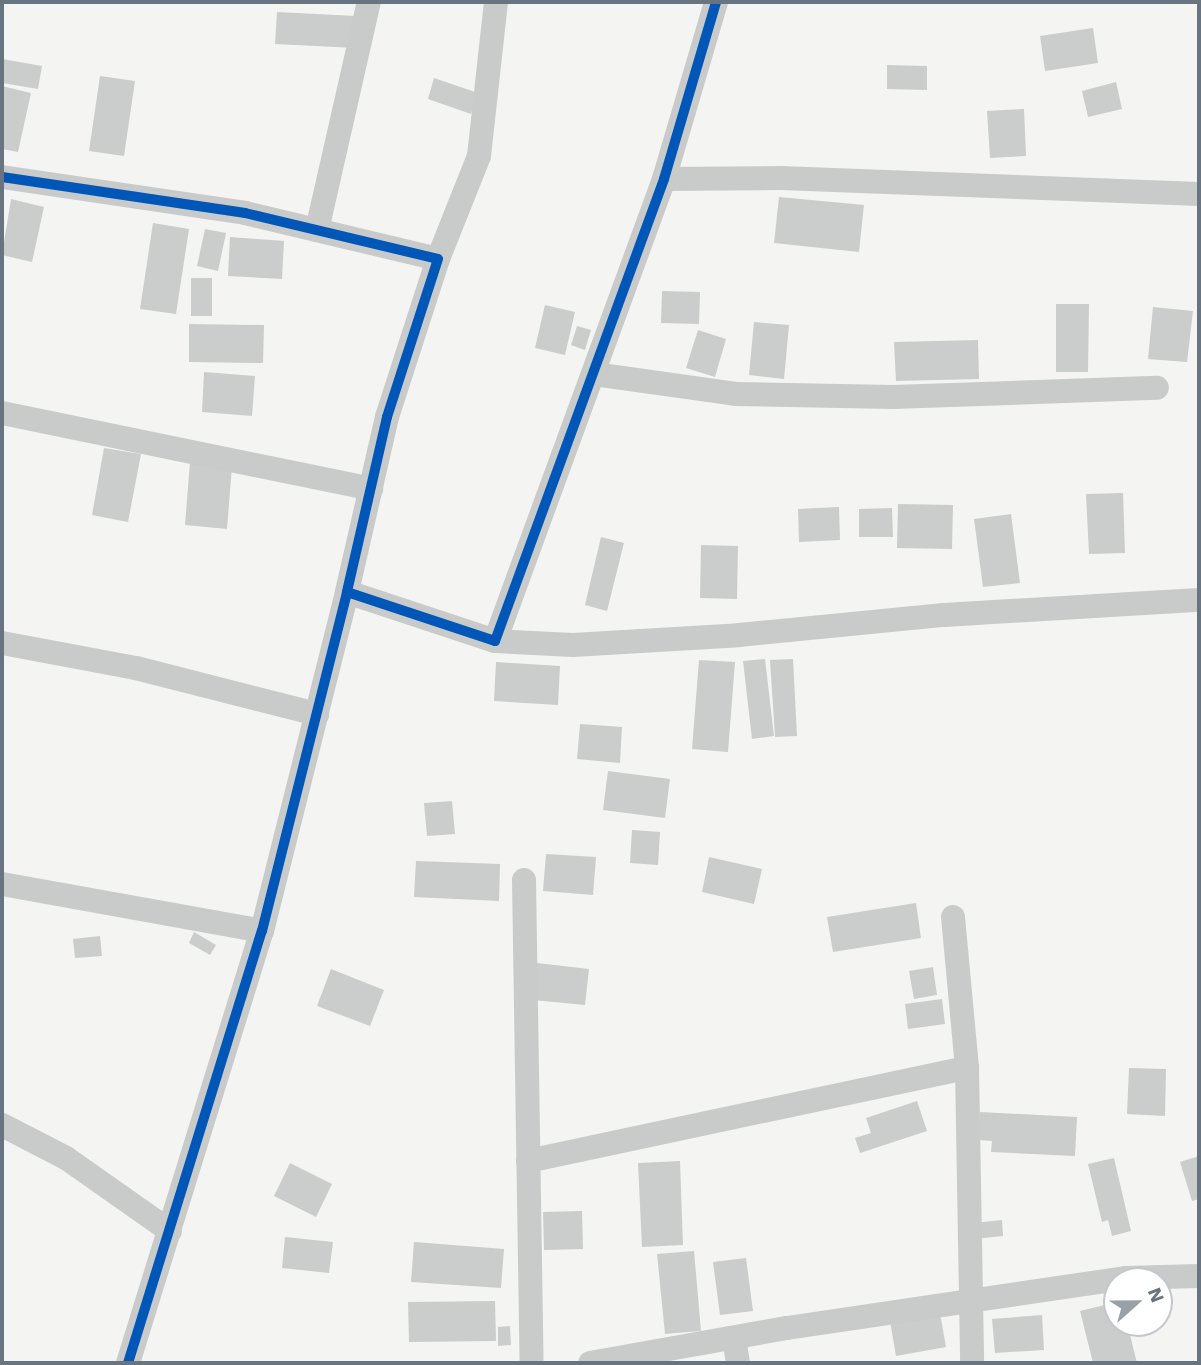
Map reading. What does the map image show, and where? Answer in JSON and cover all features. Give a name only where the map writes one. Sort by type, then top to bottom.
[{"type":"street","points":[[317,230],[366,2]]},
{"type":"street","points":[[128,1363],[262,931],[347,592],[387,417],[438,259],[479,156],[496,2]]},
{"type":"street","points":[[495,641],[664,179],[716,2]]},
{"type":"street","points":[[2,177],[245,213],[438,259]]},
{"type":"street","points":[[664,179],[781,178],[1199,194]]},
{"type":"street","points":[[594,374],[736,394],[893,397],[1157,388]]},
{"type":"street","points":[[2,413],[370,489]]},
{"type":"street","points":[[347,592],[495,641],[573,645],[738,635],[944,615],[1199,600]]},
{"type":"street","points":[[2,643],[136,668],[317,714]]},
{"type":"street","points":[[524,880],[532,1363]]},
{"type":"street","points":[[2,884],[262,931]]},
{"type":"street","points":[[953,916],[967,1068],[972,1363]]},
{"type":"street","points":[[528,1161],[967,1068]]},
{"type":"street","points":[[2,1125],[66,1158],[170,1231]]},
{"type":"street","points":[[590,1363],[1125,1278],[1199,1276]]},
{"type":"street","points":[[734,1338],[738,1363]]},
{"type":"building","points":[[277,12],[356,16],[355,48],[275,44]]},
{"type":"building","points":[[1093,28],[1098,63],[1045,71],[1040,36]]},
{"type":"building","points":[[2,59],[42,66],[38,89],[2,83]]},
{"type":"building","points":[[887,65],[927,66],[927,90],[887,89]]},
{"type":"building","points":[[100,76],[135,81],[124,156],[89,151]]},
{"type":"building","points":[[434,78],[478,93],[471,114],[428,99]]},
{"type":"building","points":[[1116,82],[1122,109],[1088,117],[1082,91]]},
{"type":"building","points":[[2,86],[31,93],[18,152],[2,149]]},
{"type":"building","points":[[1024,109],[1026,156],[990,158],[987,111]]},
{"type":"building","points":[[779,197],[864,205],[859,252],[774,243]]},
{"type":"building","points":[[11,199],[44,207],[32,262],[2,255]]},
{"type":"building","points":[[153,223],[189,229],[176,314],[140,309]]},
{"type":"building","points":[[205,229],[226,233],[218,271],[197,266]]},
{"type":"building","points":[[230,237],[284,241],[282,279],[228,276]]},
{"type":"building","points":[[191,278],[212,278],[212,316],[191,316]]},
{"type":"building","points":[[662,291],[700,292],[699,324],[661,323]]},
{"type":"building","points":[[1056,304],[1089,304],[1088,372],[1056,372]]},
{"type":"building","points":[[545,305],[575,312],[565,355],[535,348]]},
{"type":"building","points":[[1153,307],[1193,311],[1187,362],[1148,359]]},
{"type":"building","points":[[754,322],[789,325],[784,379],[749,375]]},
{"type":"building","points":[[189,324],[264,325],[263,363],[189,362]]},
{"type":"building","points":[[577,326],[591,330],[585,350],[571,345]]},
{"type":"building","points":[[698,330],[726,339],[715,377],[686,368]]},
{"type":"building","points":[[978,340],[979,379],[896,381],[894,342]]},
{"type":"building","points":[[204,372],[255,376],[252,416],[202,412]]},
{"type":"building","points":[[104,448],[141,454],[128,522],[92,515]]},
{"type":"building","points":[[190,462],[232,466],[227,529],[185,525]]},
{"type":"building","points":[[1123,493],[1125,553],[1089,554],[1086,494]]},
{"type":"building","points":[[898,504],[953,505],[952,549],[897,548]]},
{"type":"building","points":[[839,507],[840,540],[799,542],[798,509]]},
{"type":"building","points":[[892,508],[893,537],[859,537],[859,509]]},
{"type":"building","points":[[1011,514],[1020,583],[983,587],[974,519]]},
{"type":"building","points":[[601,537],[624,543],[607,611],[585,605]]},
{"type":"building","points":[[701,545],[738,546],[737,599],[700,598]]},
{"type":"building","points":[[765,659],[774,736],[752,739],[743,661]]},
{"type":"building","points":[[793,659],[797,736],[775,737],[770,660]]},
{"type":"building","points":[[699,660],[735,662],[728,752],[692,749]]},
{"type":"building","points":[[496,662],[560,666],[558,705],[494,701]]},
{"type":"building","points":[[580,724],[622,727],[620,763],[577,759]]},
{"type":"building","points":[[608,771],[670,779],[665,818],[603,810]]},
{"type":"building","points":[[452,801],[455,834],[427,836],[424,803]]},
{"type":"building","points":[[632,830],[660,832],[658,865],[630,863]]},
{"type":"building","points":[[546,854],[596,857],[593,895],[543,891]]},
{"type":"building","points":[[709,857],[762,869],[754,904],[702,892]]},
{"type":"building","points":[[416,861],[500,864],[499,901],[414,897]]},
{"type":"building","points":[[916,903],[921,938],[833,952],[827,917]]},
{"type":"building","points":[[194,932],[216,945],[210,955],[189,943]]},
{"type":"building","points":[[100,936],[102,956],[75,958],[73,939]]},
{"type":"building","points":[[537,963],[589,969],[585,1005],[533,1000]]},
{"type":"building","points":[[933,967],[937,995],[914,999],[909,971]]},
{"type":"building","points":[[331,969],[384,990],[370,1026],[317,1006]]},
{"type":"building","points":[[942,999],[945,1024],[908,1029],[905,1004]]},
{"type":"building","points":[[1129,1068],[1166,1069],[1165,1116],[1127,1114]]},
{"type":"building","points":[[917,1101],[927,1131],[860,1153],[855,1138],[871,1133],[866,1118]]},
{"type":"building","points":[[980,1112],[1077,1117],[1075,1156],[991,1152],[992,1141],[979,1140]]},
{"type":"building","points":[[1199,1156],[1199,1199],[1192,1201],[1180,1162]]},
{"type":"building","points":[[1114,1158],[1131,1231],[1112,1236],[1108,1220],[1102,1222],[1088,1164]]},
{"type":"building","points":[[680,1161],[683,1245],[642,1247],[638,1163]]},
{"type":"building","points":[[290,1163],[332,1184],[316,1217],[274,1196]]},
{"type":"building","points":[[582,1211],[583,1249],[544,1250],[543,1212]]},
{"type":"building","points":[[1002,1220],[1003,1236],[974,1239],[973,1223]]},
{"type":"building","points":[[285,1237],[333,1242],[329,1273],[282,1268]]},
{"type":"building","points":[[414,1242],[504,1249],[501,1288],[411,1282]]},
{"type":"building","points":[[694,1251],[701,1331],[665,1334],[657,1254]]},
{"type":"building","points":[[746,1258],[753,1311],[720,1315],[713,1262]]},
{"type":"building","points":[[495,1301],[496,1341],[409,1342],[408,1302]]},
{"type":"building","points":[[1103,1305],[1103,1337],[1130,1337],[1137,1363],[1093,1363],[1080,1311]]},
{"type":"building","points":[[940,1313],[946,1347],[896,1356],[890,1321]]},
{"type":"building","points":[[1042,1315],[1044,1350],[995,1353],[992,1319]]},
{"type":"building","points":[[510,1326],[511,1345],[498,1346],[498,1327]]},
{"type":"cycle path","points":[[128,1363],[262,931],[347,592],[495,641],[664,179],[716,2]]},
{"type":"cycle path","points":[[2,177],[245,213],[438,259],[387,417],[347,592]]}]
